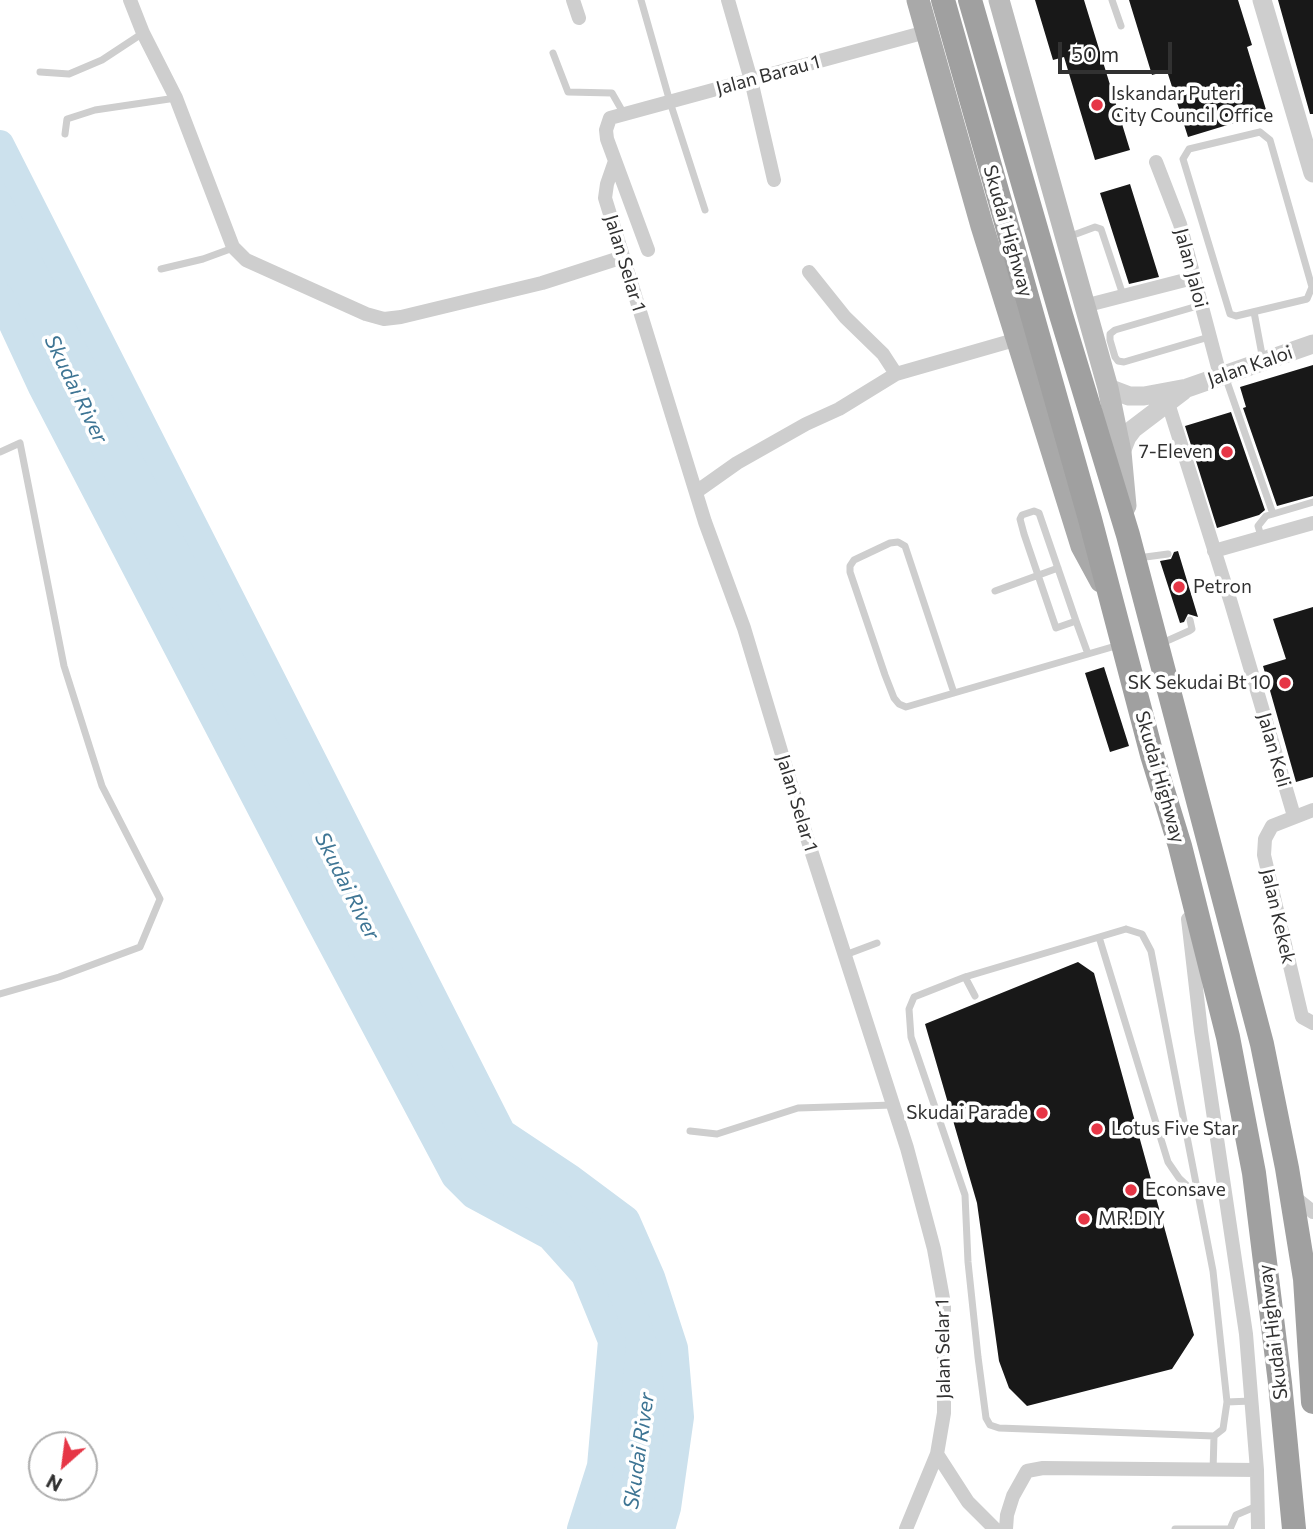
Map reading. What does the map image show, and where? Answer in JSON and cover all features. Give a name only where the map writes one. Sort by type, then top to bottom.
[{"type":"highway","points":[[926,0],[993,180]]},
{"type":"highway","name":"Skudai Highway","points":[[943,0],[1113,603],[1152,754],[1180,846],[1228,1037],[1254,1173],[1280,1382],[1294,1529]]},
{"type":"highway","name":"Skudai Highway","points":[[970,0],[1131,547],[1262,1044],[1309,1270],[1313,1402]]},
{"type":"main road","points":[[918,0],[982,226],[1082,546],[1113,603]]},
{"type":"main road","points":[[999,0],[1108,388],[1121,452],[1131,547]]},
{"type":"street","points":[[130,0],[143,33],[176,97],[233,247],[246,260],[366,314],[384,319],[542,283],[623,257]]},
{"type":"street","points":[[573,0],[579,18]]},
{"type":"street","points":[[728,0],[751,80],[774,180]]},
{"type":"street","points":[[1262,0],[1313,173]]},
{"type":"street","name":"Jalan Barau 1","points":[[617,116],[926,32]]},
{"type":"street","points":[[617,116],[606,130],[648,250]]},
{"type":"street","name":"Jalan Selar 1","points":[[615,161],[607,184],[606,198],[623,257],[696,492],[747,638],[844,955],[907,1149],[934,1249],[944,1304],[944,1413],[937,1454],[906,1529]]},
{"type":"street","name":"Jalan Jaloi","points":[[1156,162],[1180,224],[1200,305],[1222,374]]},
{"type":"street","points":[[809,272],[845,317],[883,354],[896,374]]},
{"type":"street","points":[[1084,306],[1194,278]]},
{"type":"street","points":[[696,492],[754,454],[839,409],[896,374],[1018,339]]},
{"type":"street","name":"Jalan Kaloi","points":[[1108,388],[1129,396],[1187,388],[1313,344]]},
{"type":"street","name":"Jalan Kaloi","points":[[1121,452],[1133,429],[1187,388]]},
{"type":"street","name":"Jalan Keli","points":[[1168,403],[1294,816]]},
{"type":"street","points":[[1214,551],[1313,523]]},
{"type":"street","points":[[1294,816],[1313,810]]},
{"type":"street","name":"Jalan Kekek","points":[[1294,816],[1272,826],[1265,839],[1264,855],[1302,1017],[1313,1023]]},
{"type":"street","points":[[1180,846],[1201,1031],[1239,1283],[1257,1470],[1258,1529]]},
{"type":"street","points":[[1292,1195],[1313,1212]]},
{"type":"street","points":[[937,1454],[968,1502],[995,1529]]},
{"type":"street","points":[[1006,1529],[1007,1514],[1013,1496],[1027,1471],[1043,1468],[1257,1470]]},
{"type":"lane","points":[[642,0],[670,102],[705,210]]},
{"type":"lane","points":[[1112,0],[1121,26]]},
{"type":"lane","points":[[40,72],[69,74],[102,60],[143,33]]},
{"type":"lane","points":[[553,54],[568,92],[612,93],[617,116]]},
{"type":"lane","points":[[65,134],[67,119],[76,116],[95,110],[176,97]]},
{"type":"lane","points":[[1260,132],[1270,140],[1312,287],[1307,299],[1254,312],[1236,316],[1230,314],[1183,159],[1189,149],[1260,132]]},
{"type":"lane","points":[[1066,238],[1095,227],[1101,229],[1123,295]]},
{"type":"lane","points":[[161,269],[203,259],[233,247]]},
{"type":"lane","points":[[1200,305],[1115,330],[1110,334],[1110,341],[1115,357],[1124,362],[1209,337]]},
{"type":"lane","points":[[1254,312],[1263,361]]},
{"type":"lane","points":[[1222,374],[1273,514]]},
{"type":"lane","points":[[0,452],[20,443],[64,666],[102,786],[160,899],[140,947],[59,977],[0,994]]},
{"type":"lane","points":[[1261,536],[1258,526],[1266,516],[1313,502]]},
{"type":"lane","points":[[1076,621],[1056,628],[1020,519],[1023,515],[1034,511],[1039,513],[1088,654]]},
{"type":"lane","points":[[954,693],[905,546],[898,542],[890,543],[854,560],[850,565],[850,572],[894,698],[906,707],[1088,654],[1123,643]]},
{"type":"lane","points":[[1131,547],[1168,554]]},
{"type":"lane","points":[[995,591],[1058,568]]},
{"type":"lane","points":[[1158,645],[1192,629],[1190,620]]},
{"type":"lane","points":[[1126,929],[1142,934],[1151,951],[1213,1271],[1227,1400],[1223,1429],[1214,1436],[999,1427],[990,1425],[986,1418],[968,1262],[965,1195],[911,1037],[909,1009],[914,997],[965,977],[1126,929]]},
{"type":"lane","points":[[1100,937],[1168,1161],[1179,1178],[1199,1197]]},
{"type":"lane","points":[[844,955],[877,943]]},
{"type":"lane","points":[[965,977],[975,996]]},
{"type":"lane","points":[[690,1131],[717,1134],[798,1108],[893,1105]]},
{"type":"lane","points":[[1227,1400],[1251,1400]]},
{"type":"lane","points":[[1213,1471],[1214,1436]]},
{"type":"lane","points":[[1175,1529],[1230,1529],[1236,1516],[1257,1505]]},
{"type":"water","name":"Skudai River","points":[[0,144],[502,1133],[626,1220],[651,1277],[674,1348],[680,1417],[667,1508],[661,1529],[581,1529],[601,1466],[612,1342],[585,1275],[550,1236],[474,1195],[455,1176],[42,387],[0,297]]},
{"type":"building","name":"Iskandar Puteri City Council Office","points":[[1035,0],[1084,0],[1130,150],[1095,160],[1064,57],[1053,60]]},
{"type":"building","points":[[1129,0],[1238,0],[1252,45],[1247,47],[1267,113],[1188,137],[1167,71],[1152,75]]},
{"type":"building","points":[[1278,0],[1313,0],[1313,114],[1310,114]]},
{"type":"building","points":[[1130,184],[1159,277],[1129,284],[1100,193]]},
{"type":"building","points":[[1313,365],[1313,496],[1277,506],[1243,408],[1246,407],[1240,387]]},
{"type":"building","points":[[1231,412],[1265,510],[1259,515],[1217,528],[1185,426]]},
{"type":"building","name":"Petron","points":[[1178,551],[1198,617],[1188,614],[1184,622],[1180,623],[1160,561],[1171,559],[1174,552]]},
{"type":"building","points":[[1313,607],[1313,777],[1296,782],[1263,666],[1286,659],[1273,619]]},
{"type":"building","points":[[1104,667],[1129,746],[1110,752],[1085,673]]},
{"type":"building","name":"Skudai Parade","points":[[1078,962],[1094,973],[1194,1335],[1172,1369],[1027,1406],[1009,1388],[999,1361],[977,1203],[925,1024]]},
{"type":"waterway","points":[[0,144],[502,1133],[626,1220],[651,1277],[674,1348],[680,1417],[667,1508],[661,1529]]},
{"type":"waterway","points":[[0,297],[42,387],[455,1176],[474,1195],[550,1236],[585,1275],[612,1341],[601,1466],[581,1529]]},
{"type":"place","name":"Iskandar Puteri City Council Office","points":[[1097,105]]},
{"type":"place","name":"7-Eleven","points":[[1227,452]]},
{"type":"place","name":"Petron","points":[[1179,587]]},
{"type":"place","name":"SK Sekudai Bt 10","points":[[1285,683]]},
{"type":"place","name":"Skudai Parade","points":[[1042,1113]]},
{"type":"place","name":"Lotus Five Star","points":[[1097,1129]]},
{"type":"place","name":"Econsave","points":[[1131,1190]]},
{"type":"place","name":"MR.DIY","points":[[1084,1219]]}]
